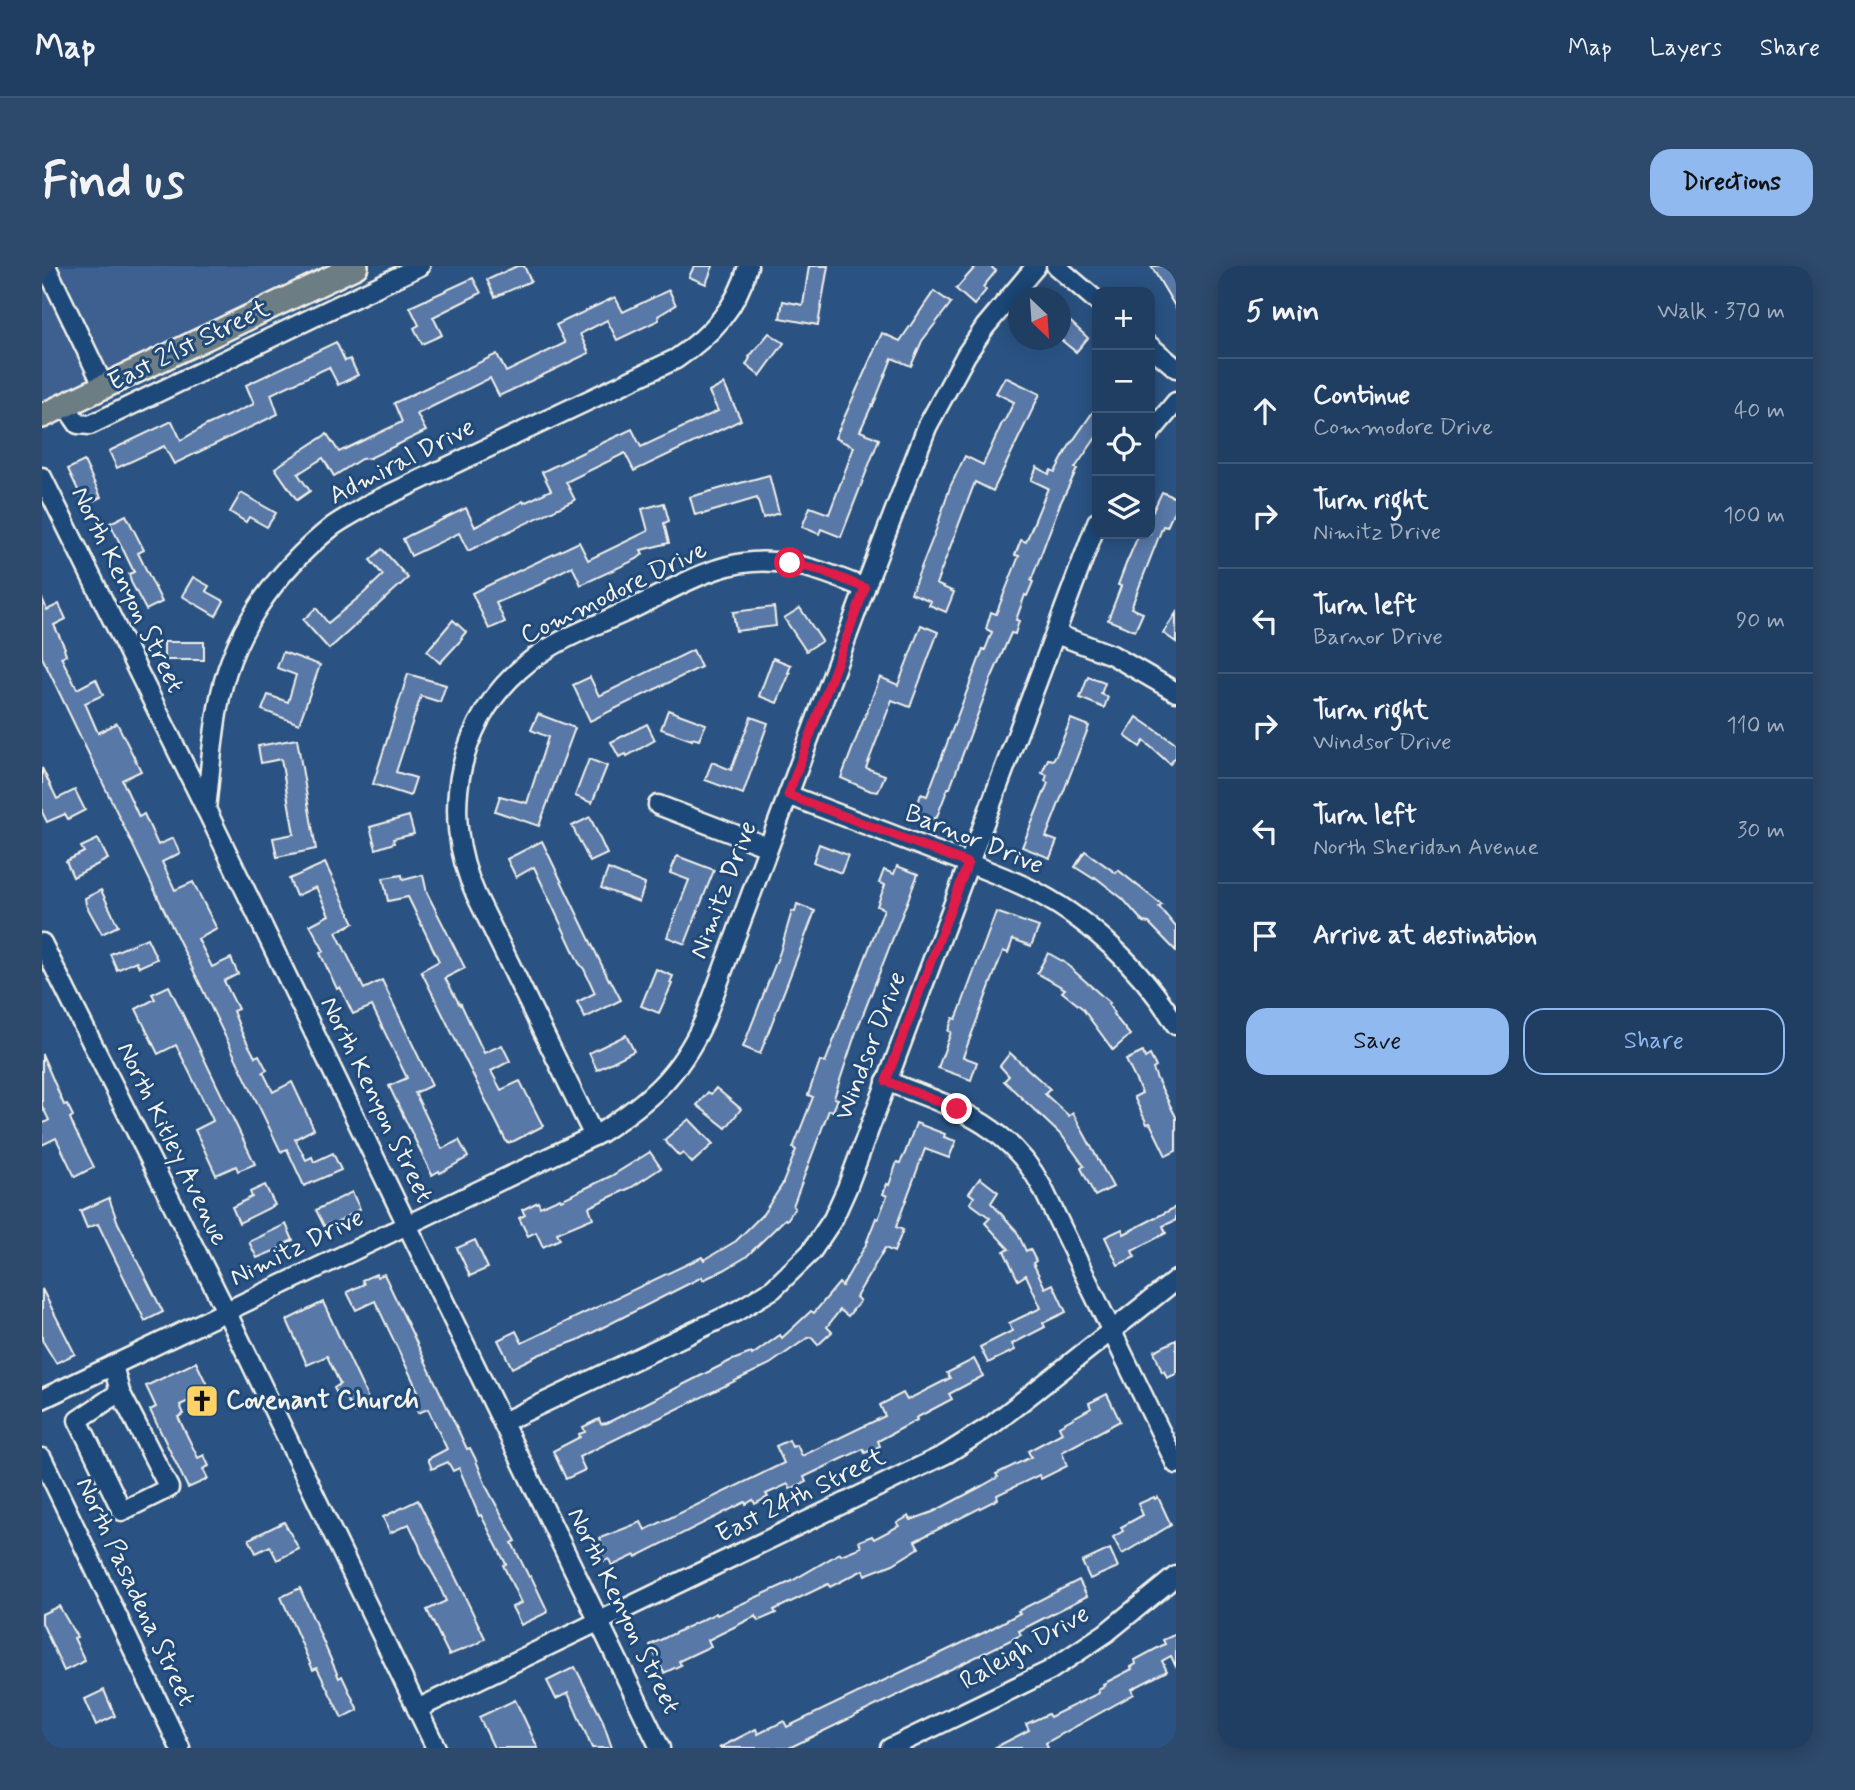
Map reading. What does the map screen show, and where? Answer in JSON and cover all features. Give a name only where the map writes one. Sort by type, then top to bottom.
[{"type":"main road","name":"East 21st Street","points":[[42,416],[354,266]]},
{"type":"street","points":[[46,266],[104,387]]},
{"type":"street","name":"East 21st Street","points":[[65,405],[75,422],[90,425],[420,266]]},
{"type":"street","name":"Admiral Drive","points":[[206,809],[218,706],[229,665],[260,602],[296,558],[333,526],[369,504],[676,359],[698,344],[723,319],[740,290],[748,266]]},
{"type":"street","name":"Nimitz Drive","points":[[42,1399],[594,1136],[623,1119],[650,1098],[673,1074],[704,1021],[865,588],[939,402],[985,327],[1036,266]]},
{"type":"street","points":[[1056,266],[1092,297]]},
{"type":"street","points":[[1155,350],[1176,368]]},
{"type":"street","points":[[1155,427],[1176,401]]},
{"type":"street","name":"North Kenyon Street","points":[[42,477],[206,809],[660,1748]]},
{"type":"street","name":"Windsor Drive","points":[[503,1423],[737,1311],[773,1289],[811,1252],[836,1213],[1092,536]]},
{"type":"street","name":"Commodore Drive","points":[[594,1136],[476,895],[464,864],[456,824],[457,785],[467,746],[478,722],[509,678],[551,646],[723,567],[756,562],[790,563],[823,571],[865,588]]},
{"type":"street","points":[[1056,634],[1130,664],[1176,692]]},
{"type":"street","name":"Barnor Drive","points":[[788,795],[1024,886],[1081,921],[1153,991],[1176,1025]]},
{"type":"street","points":[[657,805],[768,847]]},
{"type":"street","name":"North Kitley Avenue","points":[[42,943],[226,1311],[436,1748]]},
{"type":"street","points":[[886,1081],[976,1118],[999,1133],[1019,1153],[1042,1187],[1176,1464]]},
{"type":"street","name":"East 24th Street","points":[[417,1709],[946,1454],[992,1425],[1176,1280]]},
{"type":"street","points":[[113,1365],[120,1392],[169,1488],[122,1511],[78,1420],[120,1392]]},
{"type":"street","name":"North Pasadena Street","points":[[42,1458],[180,1748]]},
{"type":"street","name":"Raleigh Drive","points":[[890,1748],[1049,1671],[1106,1633],[1176,1576]]},
{"type":"shaded area","points":[[42,266],[322,266],[42,401]]},
{"type":"building","points":[[517,266],[524,266],[531,281],[495,297],[487,280]]},
{"type":"building","points":[[694,266],[713,266],[706,284],[689,277]]},
{"type":"building","points":[[809,266],[828,266],[818,325],[780,318],[783,301],[803,305]]},
{"type":"building","points":[[976,266],[990,266],[996,271],[983,287],[986,290],[974,305],[956,289]]},
{"type":"building","points":[[1151,266],[1176,266],[1176,308]]},
{"type":"building","points":[[473,278],[481,293],[433,317],[442,335],[422,344],[414,328],[419,325],[410,307]]},
{"type":"building","points":[[669,290],[676,305],[658,316],[659,320],[617,340],[607,320],[580,334],[589,353],[499,396],[490,378],[417,414],[426,431],[370,458],[361,459],[334,476],[323,458],[298,474],[310,491],[297,500],[275,468],[327,434],[339,452],[402,422],[394,403],[497,354],[506,372],[565,343],[556,325],[615,297],[623,312]]},
{"type":"building","points":[[934,291],[951,303],[922,341],[911,366],[892,358],[860,431],[879,439],[841,537],[821,529],[819,534],[802,527],[810,507],[829,514],[854,447],[835,438],[882,333],[900,341]]},
{"type":"building","points":[[1071,322],[1088,338],[1076,352],[1071,348]]},
{"type":"building","points":[[769,333],[784,343],[760,376],[746,365],[749,357]]},
{"type":"building","points":[[336,342],[345,361],[350,359],[358,375],[338,385],[329,367],[271,394],[278,414],[174,464],[164,446],[117,468],[109,451],[172,421],[181,440],[254,404],[246,385]]},
{"type":"building","points":[[1005,377],[1040,394],[993,491],[975,482],[936,584],[954,592],[946,612],[929,605],[931,601],[911,593],[950,487],[965,456],[983,465],[1014,402],[996,393]]},
{"type":"building","points":[[724,384],[741,420],[634,471],[625,453],[566,482],[575,500],[468,551],[459,533],[411,556],[403,539],[466,508],[475,527],[523,501],[524,503],[551,490],[542,472],[598,445],[632,429],[641,447],[718,411],[709,392]]},
{"type":"building","points":[[1092,413],[1092,443],[1075,468],[1077,469],[1060,504],[1031,581],[1033,582],[1016,620],[1019,621],[1015,634],[1011,633],[991,679],[950,788],[936,819],[933,821],[916,815],[921,794],[927,796],[983,649],[985,650],[992,632],[986,629],[991,612],[996,614],[1019,556],[1015,555],[1021,540],[1026,542],[1048,488],[1031,480],[1037,467],[1049,474],[1051,470],[1055,472]]},
{"type":"building","points":[[84,461],[101,497],[85,505],[68,469]]},
{"type":"building","points":[[769,475],[779,513],[763,518],[757,498],[695,515],[690,497]]},
{"type":"building","points":[[1162,492],[1176,498],[1176,507],[1167,527],[1163,526],[1131,608],[1143,613],[1135,631],[1108,620],[1121,586],[1118,585],[1137,539],[1155,539],[1155,507]]},
{"type":"building","points":[[241,493],[276,513],[267,527],[249,517],[246,522],[230,512]]},
{"type":"building","points":[[664,503],[669,521],[664,523],[669,543],[641,550],[643,554],[637,559],[581,585],[572,566],[545,580],[546,582],[496,603],[505,622],[489,629],[472,593],[579,542],[588,560],[648,531],[642,509]]},
{"type":"building","points":[[126,515],[144,550],[138,553],[162,602],[146,610],[131,582],[129,574],[134,572],[110,523]]},
{"type":"building","points":[[382,549],[408,578],[329,649],[303,620],[316,608],[328,623],[364,593],[383,575],[370,560]]},
{"type":"building","points":[[193,577],[209,586],[206,591],[224,601],[216,616],[182,596]]},
{"type":"building","points":[[42,598],[47,610],[59,604],[66,619],[54,625],[65,648],[66,655],[61,657],[77,689],[96,679],[103,695],[85,703],[98,733],[117,723],[141,771],[122,780],[139,817],[144,814],[158,845],[173,838],[180,853],[162,862],[175,890],[193,882],[217,929],[198,939],[212,967],[231,958],[238,974],[224,981],[238,1009],[233,1011],[242,1033],[255,1057],[259,1055],[267,1070],[263,1072],[273,1092],[292,1082],[314,1129],[295,1139],[306,1160],[312,1157],[314,1162],[333,1153],[341,1170],[304,1186],[287,1149],[281,1152],[42,657]]},
{"type":"building","points":[[774,607],[776,626],[736,631],[733,612]]},
{"type":"building","points":[[800,608],[822,641],[806,651],[784,618]]},
{"type":"building","points":[[1176,613],[1176,642],[1163,633]]},
{"type":"building","points":[[453,620],[466,632],[440,663],[427,651]]},
{"type":"building","points":[[921,625],[938,632],[910,707],[892,700],[866,768],[885,775],[878,792],[871,791],[841,778],[880,677],[898,685]]},
{"type":"building","points":[[164,642],[204,642],[204,660],[164,660]]},
{"type":"building","points":[[693,650],[701,667],[590,721],[573,685],[590,677],[599,696]]},
{"type":"building","points":[[283,652],[320,665],[299,724],[262,710],[268,695],[288,702],[296,675],[277,668]]},
{"type":"building","points":[[773,658],[791,665],[777,703],[759,696]]},
{"type":"building","points":[[408,674],[446,685],[440,702],[421,696],[396,772],[416,778],[410,796],[373,784]]},
{"type":"building","points":[[1088,677],[1105,683],[1101,694],[1108,697],[1104,708],[1080,698]]},
{"type":"building","points":[[668,710],[706,724],[699,740],[661,729]]},
{"type":"building","points":[[538,714],[575,728],[539,826],[495,811],[500,796],[527,803],[548,737],[531,730]]},
{"type":"building","points":[[751,717],[768,723],[743,794],[705,780],[712,762],[731,770]]},
{"type":"building","points":[[1137,717],[1176,744],[1176,757],[1170,764],[1144,741],[1140,747],[1125,736]]},
{"type":"building","points":[[1071,719],[1089,726],[1046,837],[1057,841],[1050,858],[1022,847],[1048,783],[1045,781],[1047,775],[1042,773],[1048,759],[1053,760],[1057,753]]},
{"type":"building","points":[[647,724],[655,740],[627,756],[626,754],[619,757],[611,742]]},
{"type":"building","points":[[297,739],[316,849],[277,857],[273,838],[294,834],[281,759],[261,763],[258,746]]},
{"type":"building","points":[[589,759],[607,766],[592,803],[575,796]]},
{"type":"building","points":[[42,768],[57,799],[75,790],[85,810],[68,819],[65,814],[47,822],[42,812]]},
{"type":"building","points":[[409,816],[414,834],[393,839],[394,843],[376,849],[370,827]]},
{"type":"building","points":[[590,817],[607,854],[590,862],[572,826]]},
{"type":"building","points":[[98,839],[108,859],[73,877],[66,861],[84,852],[81,847]]},
{"type":"building","points":[[542,841],[621,1000],[585,1018],[577,1002],[595,993],[534,867],[516,877],[507,859]]},
{"type":"building","points":[[819,844],[848,855],[841,873],[813,862]]},
{"type":"building","points":[[1085,851],[1116,873],[1118,870],[1162,905],[1159,907],[1176,927],[1176,951],[1149,923],[1143,922],[1123,899],[1095,877],[1094,879],[1075,867]]},
{"type":"building","points":[[677,856],[714,870],[685,944],[667,937],[689,880],[670,873]]},
{"type":"building","points":[[325,863],[354,923],[336,932],[364,989],[382,980],[432,1085],[415,1093],[442,1149],[459,1140],[468,1157],[440,1173],[439,1171],[432,1175],[389,1086],[407,1078],[372,1006],[353,1014],[340,987],[337,989],[320,953],[324,951],[310,925],[329,915],[316,887],[296,896],[289,879]]},
{"type":"building","points":[[897,866],[918,874],[855,1035],[834,1098],[838,1099],[833,1111],[829,1110],[793,1206],[795,1208],[787,1220],[746,1257],[724,1270],[703,1280],[702,1277],[578,1340],[512,1368],[498,1340],[516,1331],[522,1343],[702,1257],[704,1260],[736,1241],[763,1214],[782,1185],[796,1150],[793,1148],[813,1097],[808,1095],[820,1061],[825,1063],[884,909],[877,906],[885,885],[879,883],[884,870],[894,874]]},
{"type":"building","points":[[608,869],[645,884],[639,902],[601,888]]},
{"type":"building","points":[[402,875],[403,880],[423,875],[427,893],[465,968],[445,978],[461,1004],[484,1053],[502,1045],[510,1061],[491,1071],[501,1090],[520,1081],[543,1126],[514,1141],[507,1143],[421,971],[439,961],[408,897],[388,901],[383,878]]},
{"type":"building","points":[[101,890],[118,926],[102,934],[85,898]]},
{"type":"building","points":[[797,904],[815,911],[760,1054],[743,1047],[780,952],[792,911],[795,912]]},
{"type":"building","points":[[996,912],[1039,927],[1031,946],[1013,939],[1008,953],[1003,951],[963,1057],[977,1062],[971,1080],[938,1068],[951,1032],[948,1031],[953,1018],[956,1019],[959,1012]]},
{"type":"building","points":[[147,938],[157,959],[139,967],[136,961],[117,970],[110,954]]},
{"type":"building","points":[[1048,953],[1064,962],[1110,1003],[1108,1004],[1113,1014],[1130,1035],[1113,1050],[1082,1008],[1062,992],[1065,989],[1037,973]]},
{"type":"building","points":[[656,969],[673,976],[659,1013],[641,1006]]},
{"type":"building","points":[[169,986],[255,1164],[238,1171],[236,1166],[216,1175],[195,1130],[213,1121],[211,1116],[176,1045],[158,1054],[136,1009],[155,999],[152,994]]},
{"type":"building","points":[[626,1035],[634,1051],[597,1070],[589,1053]]},
{"type":"building","points":[[1143,1052],[1145,1058],[1150,1055],[1156,1067],[1153,1069],[1157,1079],[1176,1117],[1176,1151],[1166,1156],[1134,1097],[1142,1093],[1126,1060]]},
{"type":"building","points":[[1010,1053],[1050,1089],[1045,1094],[1069,1116],[1073,1113],[1113,1187],[1095,1196],[1081,1168],[1084,1166],[1063,1137],[1004,1081],[1009,1076],[1000,1066]]},
{"type":"building","points":[[42,1054],[64,1105],[67,1104],[73,1116],[70,1118],[94,1167],[75,1177],[56,1138],[42,1145],[42,1124],[49,1120],[42,1106]]},
{"type":"building","points":[[716,1088],[741,1109],[726,1128],[697,1105],[708,1092],[711,1094]]},
{"type":"building","points":[[689,1119],[713,1144],[692,1163],[683,1153],[679,1156],[664,1140]]},
{"type":"building","points":[[916,1123],[956,1141],[949,1158],[925,1149],[896,1227],[903,1230],[894,1252],[885,1248],[856,1297],[860,1301],[848,1316],[840,1310],[827,1327],[832,1332],[818,1345],[811,1337],[806,1339],[770,1364],[579,1457],[585,1470],[566,1479],[553,1451],[580,1437],[579,1434],[585,1432],[583,1427],[599,1419],[601,1424],[607,1423],[730,1361],[751,1353],[752,1355],[780,1335],[782,1338],[811,1311],[814,1313],[839,1283],[842,1286],[868,1241],[876,1218],[878,1219],[887,1196],[883,1194],[897,1162],[900,1163],[905,1153]]},
{"type":"building","points":[[650,1152],[661,1168],[632,1187],[589,1207],[593,1218],[557,1233],[560,1239],[543,1247],[536,1232],[528,1236],[519,1218],[525,1215],[522,1210],[538,1202],[540,1207],[560,1198],[561,1200],[611,1176]]},
{"type":"building","points":[[980,1178],[998,1192],[991,1203],[1016,1230],[1026,1251],[1030,1249],[1036,1261],[1033,1263],[1045,1288],[1053,1284],[1066,1312],[1043,1323],[1045,1327],[1012,1344],[1015,1350],[988,1363],[980,1347],[1012,1331],[1009,1323],[1041,1308],[1026,1275],[1018,1280],[1004,1251],[1009,1249],[985,1223],[990,1218],[970,1203],[974,1197],[969,1193]]},
{"type":"building","points":[[265,1185],[275,1205],[239,1223],[232,1207],[252,1197],[250,1192]]},
{"type":"building","points":[[352,1192],[360,1209],[332,1225],[324,1226],[316,1210]]},
{"type":"building","points":[[109,1198],[118,1223],[163,1312],[145,1321],[98,1224],[87,1228],[80,1211]]},
{"type":"building","points":[[1176,1207],[1176,1220],[1163,1226],[1166,1233],[1132,1251],[1135,1257],[1118,1265],[1105,1237],[1122,1229],[1124,1234]]},
{"type":"building","points":[[286,1224],[293,1240],[285,1244],[286,1246],[257,1258],[249,1242]]},
{"type":"building","points":[[475,1240],[488,1268],[470,1276],[457,1248]]},
{"type":"building","points":[[376,1274],[377,1277],[384,1274],[467,1449],[470,1448],[487,1488],[516,1541],[512,1543],[548,1612],[521,1625],[512,1607],[521,1603],[503,1565],[506,1564],[481,1515],[479,1516],[459,1468],[453,1471],[448,1462],[432,1469],[428,1459],[447,1449],[428,1409],[418,1413],[410,1395],[418,1391],[375,1301],[356,1310],[347,1292],[364,1284],[362,1280]]},
{"type":"building","points":[[42,1289],[75,1354],[56,1363],[42,1340]]},
{"type":"building","points":[[323,1302],[371,1405],[354,1413],[345,1397],[340,1399],[334,1388],[340,1384],[327,1356],[307,1365],[287,1320]]},
{"type":"building","points":[[1176,1340],[1176,1374],[1167,1378],[1154,1351]]},
{"type":"building","points":[[974,1359],[983,1376],[949,1394],[952,1399],[878,1441],[880,1446],[865,1453],[863,1449],[827,1466],[804,1477],[806,1482],[790,1489],[788,1484],[766,1494],[768,1497],[755,1504],[753,1500],[746,1504],[745,1502],[636,1557],[635,1555],[612,1566],[609,1559],[604,1561],[598,1548],[603,1546],[600,1538],[641,1522],[645,1530],[784,1463],[776,1446],[789,1440],[792,1447],[797,1445],[802,1456],[885,1416],[880,1405],[903,1393],[907,1400],[950,1378],[947,1373]]},
{"type":"building","points":[[196,1362],[210,1391],[180,1405],[184,1414],[178,1417],[198,1458],[204,1455],[209,1466],[203,1469],[208,1479],[188,1488],[150,1410],[156,1407],[146,1386]]},
{"type":"building","points":[[1107,1394],[1120,1421],[1062,1452],[1067,1466],[1041,1479],[1039,1475],[997,1495],[998,1499],[915,1541],[919,1548],[893,1564],[865,1575],[863,1570],[830,1587],[828,1584],[774,1610],[776,1613],[758,1621],[756,1616],[708,1640],[711,1646],[679,1661],[681,1665],[664,1673],[650,1645],[790,1582],[840,1553],[841,1555],[861,1547],[859,1541],[872,1536],[874,1539],[899,1526],[897,1523],[909,1516],[911,1520],[933,1512],[982,1486],[998,1477],[996,1474],[1031,1457],[1028,1451],[1062,1433],[1059,1426],[1091,1408],[1089,1403]]},
{"type":"building","points":[[1158,1497],[1171,1525],[1122,1554],[1113,1537],[1123,1531],[1121,1527],[1143,1515],[1138,1504]]},
{"type":"building","points":[[418,1500],[485,1638],[449,1655],[427,1610],[446,1601],[437,1581],[409,1524],[390,1533],[383,1517]]},
{"type":"building","points":[[284,1522],[299,1549],[277,1560],[270,1546],[256,1553],[249,1539]]},
{"type":"building","points":[[1110,1549],[1118,1567],[1090,1579],[1082,1562]]},
{"type":"building","points":[[1079,1580],[1087,1596],[1019,1631],[1021,1635],[789,1748],[719,1748],[756,1729],[758,1734],[784,1721],[787,1727],[985,1632],[1020,1613],[1018,1611]]},
{"type":"building","points":[[300,1588],[339,1678],[342,1676],[358,1710],[342,1718],[317,1668],[313,1670],[281,1597]]},
{"type":"building","points":[[59,1606],[77,1637],[74,1638],[85,1661],[64,1671],[42,1623],[42,1614]]},
{"type":"building","points":[[1176,1634],[1176,1667],[1171,1656],[1162,1661],[1167,1671],[1132,1689],[1134,1694],[1046,1743],[1048,1748],[994,1748],[1029,1730],[1026,1724],[1048,1714],[1050,1717],[1099,1693],[1098,1689],[1104,1686],[1103,1684],[1132,1669],[1136,1664],[1135,1660],[1165,1644],[1163,1640]]},
{"type":"building","points":[[575,1667],[602,1719],[612,1748],[592,1748],[568,1693],[556,1699],[547,1681]]},
{"type":"building","points":[[104,1690],[115,1716],[96,1725],[85,1699]]},
{"type":"building","points":[[515,1700],[538,1748],[494,1748],[479,1717]]},
{"type":"place","name":"Covenant Church","points":[[202,1401]]},
{"type":"route","points":[[790,563],[823,571],[865,588],[788,795],[968,863],[886,1081],[957,1109]]}]
